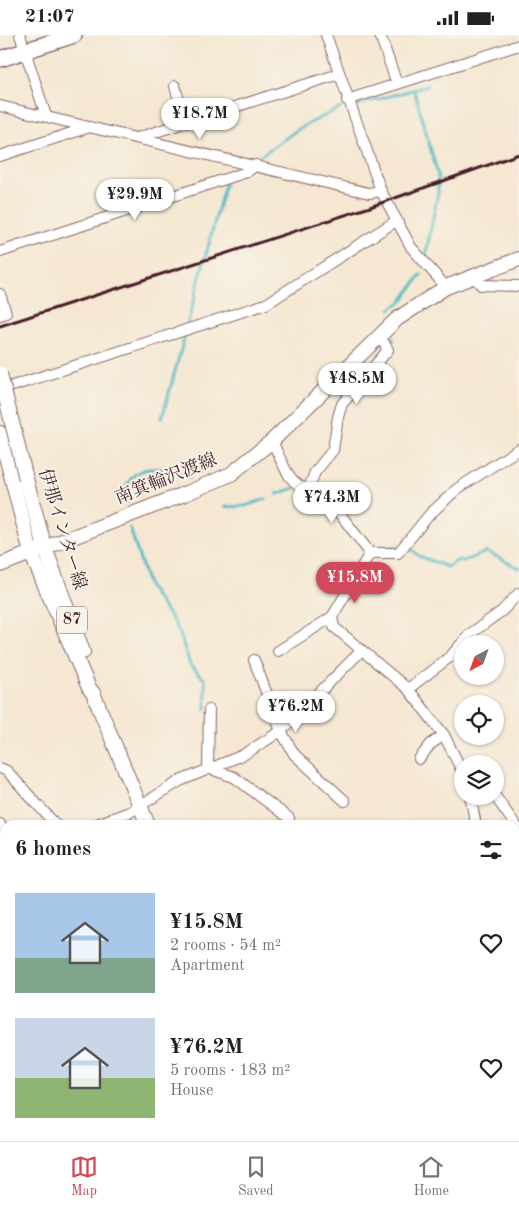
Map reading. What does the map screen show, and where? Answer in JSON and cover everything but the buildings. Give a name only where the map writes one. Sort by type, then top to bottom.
[{"type":"highway","points":[[0,59],[74,35]]},
{"type":"main road","name":"南箕輪沢渡線","points":[[0,565],[215,482],[238,469],[272,441],[397,319],[446,287],[519,259]]},
{"type":"main road","name":"伊那インター線","points":[[0,374],[31,553],[89,688],[93,693],[146,820]]},
{"type":"main road","name":"伊那インター線","points":[[0,433],[46,548],[95,686],[93,693]]},
{"type":"street","points":[[20,35],[46,116]]},
{"type":"street","points":[[326,35],[380,191],[411,247],[446,287]]},
{"type":"street","points":[[380,35],[397,84]]},
{"type":"street","points":[[347,100],[519,45]]},
{"type":"street","points":[[139,137],[339,75]]},
{"type":"street","points":[[175,86],[185,123]]},
{"type":"street","points":[[0,106],[139,137],[369,193],[380,191]]},
{"type":"street","points":[[0,156],[91,127]]},
{"type":"street","points":[[0,252],[238,175],[256,165]]},
{"type":"street","points":[[0,390],[266,304],[396,221]]},
{"type":"street","points":[[473,276],[481,285],[519,286]]},
{"type":"street","points":[[0,294],[6,313],[0,315]]},
{"type":"street","points":[[309,488],[315,472],[333,450],[342,404],[388,351],[380,336]]},
{"type":"street","points":[[272,441],[300,487],[309,488],[320,502],[340,514],[370,553]]},
{"type":"street","points":[[370,553],[398,553],[430,514],[457,489],[519,449]]},
{"type":"street","points":[[278,651],[332,617],[370,553]]},
{"type":"street","points":[[408,689],[451,655],[470,634],[502,611],[519,593]]},
{"type":"street","points":[[332,617],[334,627],[408,689],[444,735],[454,755]]},
{"type":"street","points":[[106,820],[140,806],[180,781],[243,755],[281,731],[361,651]]},
{"type":"street","points":[[254,660],[281,731],[294,754],[345,801]]},
{"type":"street","points":[[208,710],[208,768]]},
{"type":"street","points":[[419,759],[431,745],[444,735]]},
{"type":"street","points":[[0,768],[7,771],[51,820]]},
{"type":"street","points":[[208,768],[234,777],[289,817]]},
{"type":"street","points":[[472,805],[475,820]]},
{"type":"street","points":[[504,805],[515,817]]},
{"type":"waterway","points":[[357,105],[427,86]]},
{"type":"waterway","points":[[414,90],[438,175],[438,192],[426,254]]},
{"type":"waterway","points":[[256,159],[300,128],[342,107]]},
{"type":"waterway","points":[[228,175],[229,172],[238,169]]},
{"type":"waterway","points":[[187,326],[225,183]]},
{"type":"waterway","points":[[390,309],[402,301],[421,275]]},
{"type":"waterway","points":[[162,418],[185,335]]},
{"type":"waterway","points":[[393,337],[393,342]]},
{"type":"waterway","points":[[127,502],[125,488],[133,476],[142,471],[149,469],[172,470],[190,478]]},
{"type":"waterway","points":[[277,494],[295,488]]},
{"type":"waterway","points":[[225,507],[245,506],[266,499]]},
{"type":"waterway","points":[[322,511],[328,513]]},
{"type":"waterway","points":[[130,528],[149,588],[172,619],[180,634],[190,665],[205,680],[206,709]]},
{"type":"waterway","points":[[368,542],[372,547],[399,547]]},
{"type":"waterway","points":[[409,547],[419,556],[447,567],[458,560],[463,561],[487,552],[519,568]]},
{"type":"railway","points":[[0,326],[367,208],[519,154]]}]
